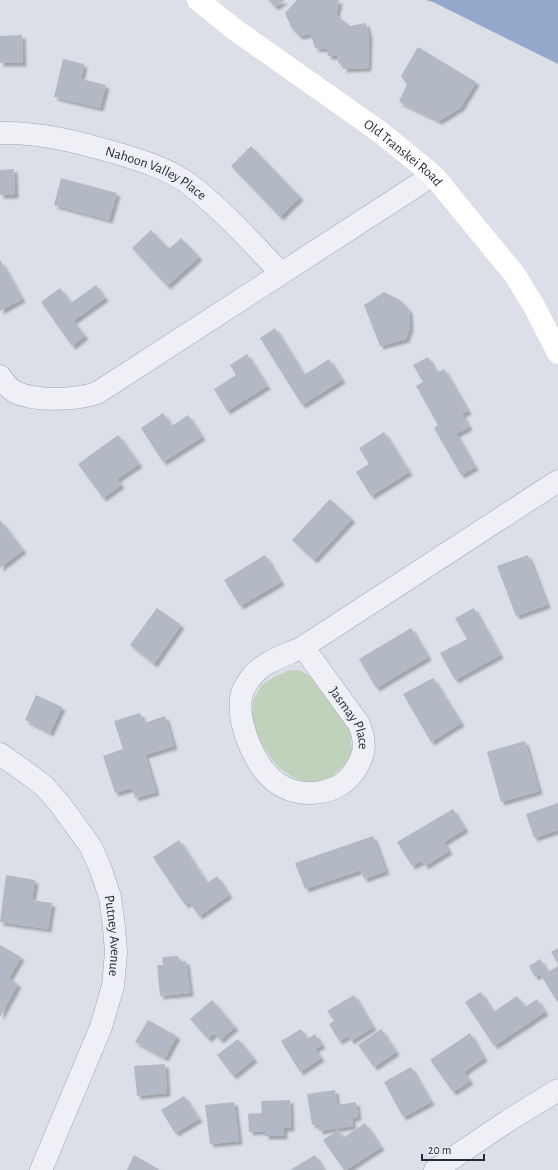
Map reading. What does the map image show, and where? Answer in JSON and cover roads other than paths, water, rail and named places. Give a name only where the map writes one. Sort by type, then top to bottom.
[{"type":"main road","name":"Old Transkei Road","points":[[198,0],[240,34],[380,132],[433,176],[515,275],[534,306],[558,353]]},
{"type":"street","name":"Nahoon Valley Place","points":[[0,132],[34,134],[61,138],[121,154],[165,169],[189,184],[214,205],[281,273]]},
{"type":"street","points":[[0,376],[5,384],[14,391],[24,395],[63,398],[87,396],[97,393],[433,176]]},
{"type":"street","name":"Jasmay Place","points":[[303,647],[359,724],[363,734],[364,744],[360,762],[348,780],[331,790],[320,792],[297,792],[276,783],[258,759],[248,741],[241,719],[240,704],[242,692],[254,674],[269,663],[303,647],[558,481]]},
{"type":"street","name":"Putney Avenue","points":[[0,754],[45,788],[60,804],[91,847],[110,897],[114,927],[116,952],[113,986],[101,1027],[41,1170]]},
{"type":"street","points":[[435,1170],[509,1120],[558,1090]]},
{"type":"water","points":[[426,0],[558,0],[558,64],[433,2]]}]
